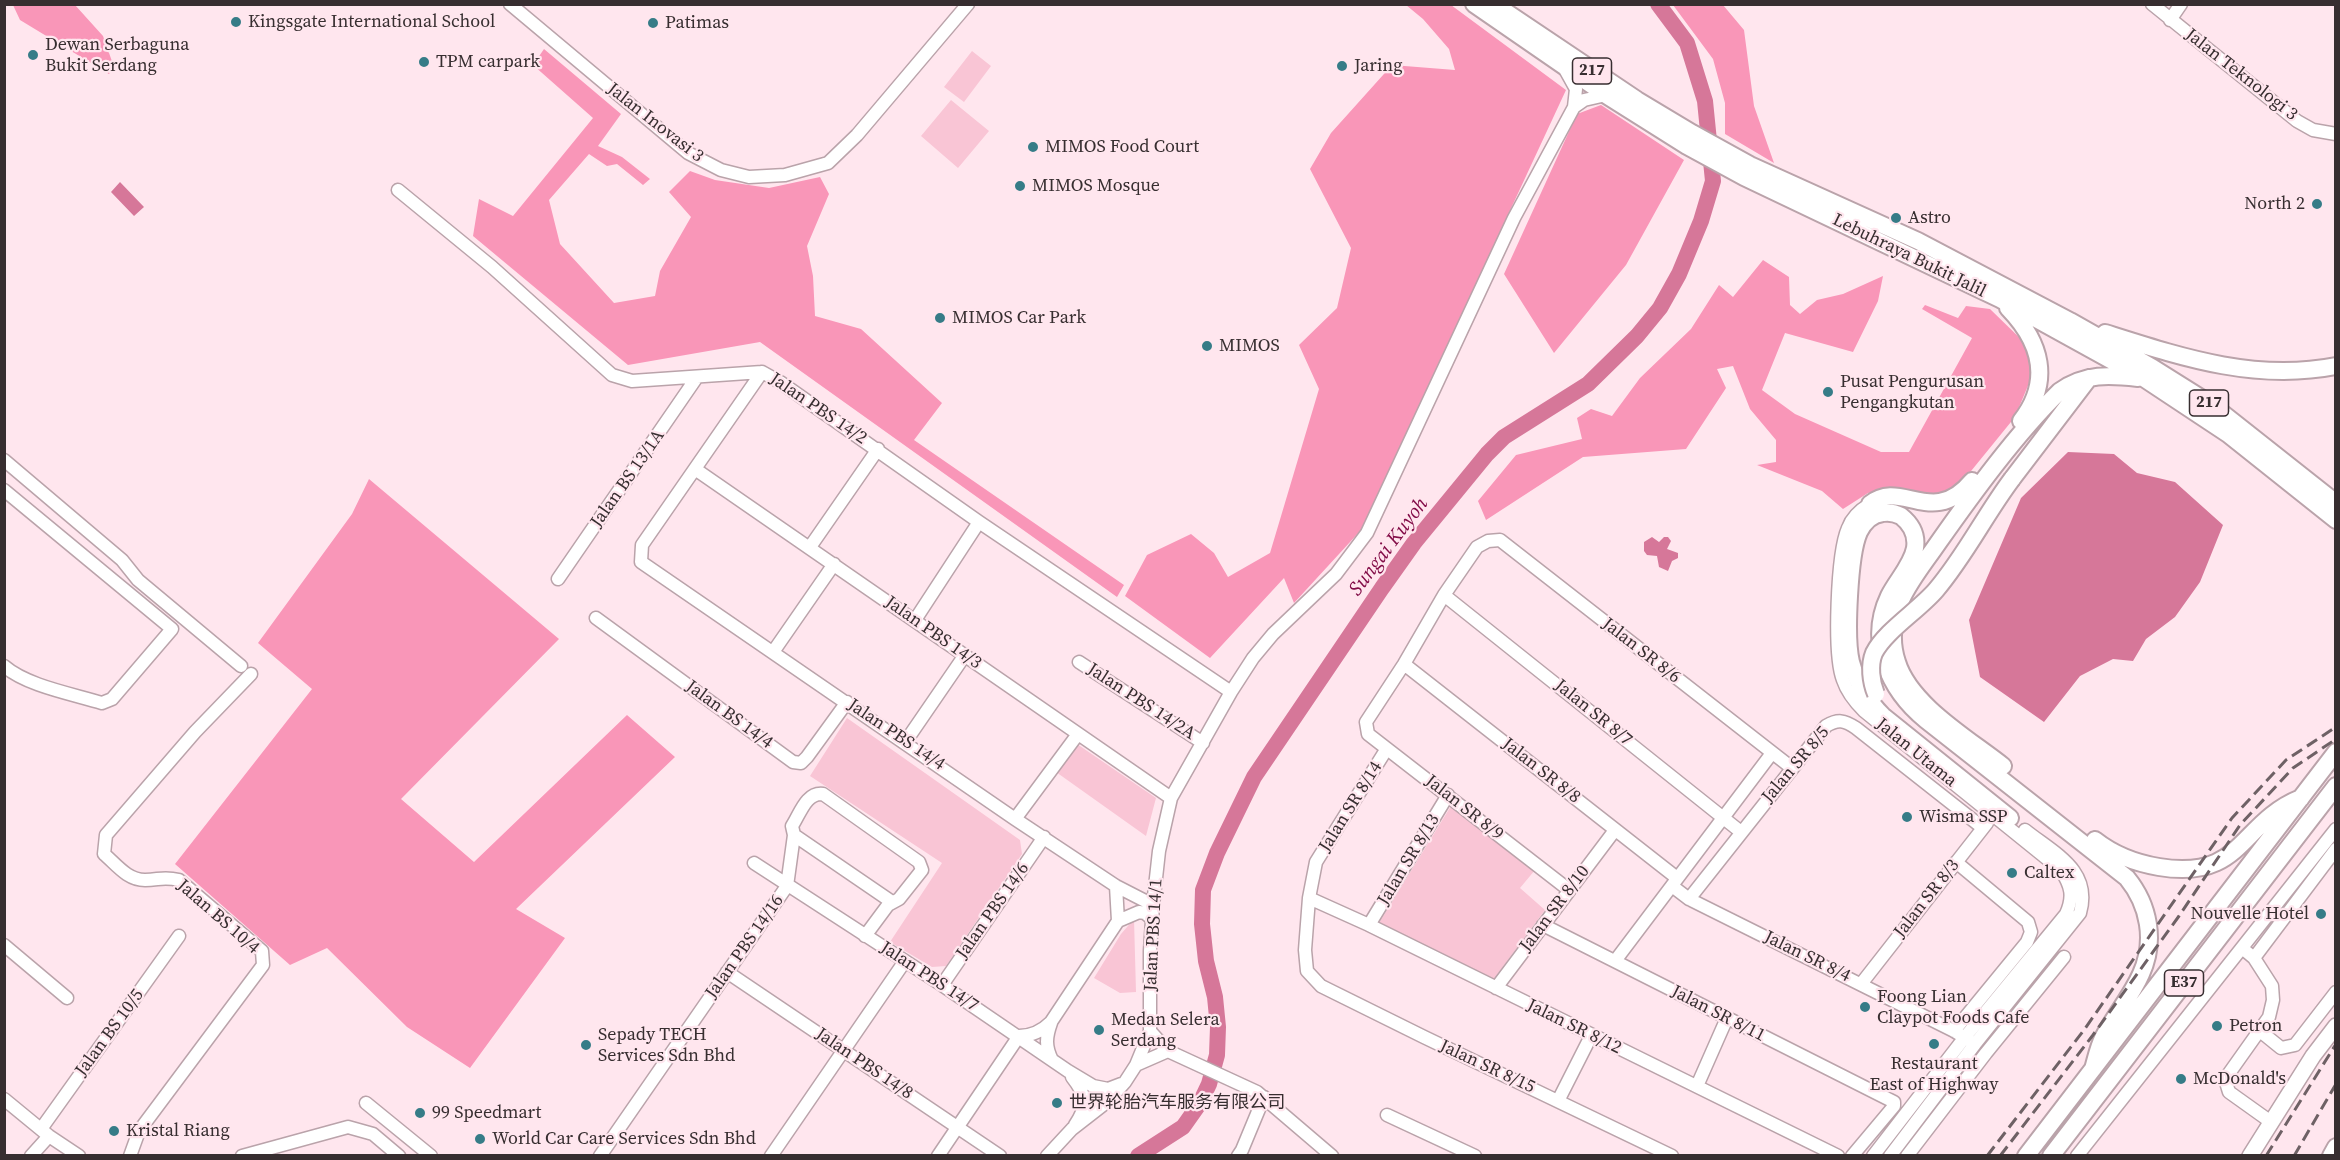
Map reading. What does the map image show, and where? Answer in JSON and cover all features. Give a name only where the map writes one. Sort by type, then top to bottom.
[{"type":"highway","name":"Lebuhraya Bukit Jalil","points":[[1474,4],[1606,95],[1747,171],[2000,299],[2145,379],[2228,434],[2336,520]]},
{"type":"highway","name":"Lebuhraya Bukit Jalil","points":[[1494,4],[1637,100],[1690,139]]},
{"type":"highway","points":[[1509,4],[1557,47]]},
{"type":"highway","name":"Lebuhraya Bukit Jalil","points":[[1747,171],[1918,241],[2070,321],[2153,368],[2212,405],[2336,503]]},
{"type":"highway","points":[[1870,504],[1880,498],[1889,497],[1930,503],[1954,498],[1972,481],[2031,409],[2040,377],[2037,353],[2029,334],[2000,299]]},
{"type":"highway","points":[[2070,321],[2209,364],[2273,372],[2336,366]]},
{"type":"highway","points":[[2145,379],[2113,376],[2089,377],[2070,384],[2049,402],[1960,511],[1914,577],[1900,602],[1893,625],[1892,638],[1897,663],[1907,683],[1926,705],[1946,722],[2103,846],[2133,861],[2170,869],[2195,869],[2210,866],[2239,847],[2278,808],[2301,798]]},
{"type":"highway","points":[[2010,818],[2002,804],[1975,779],[1887,706],[1876,694],[1871,671],[1872,659],[1878,647],[1945,578],[2012,478],[2089,377]]},
{"type":"highway","points":[[1870,504],[1883,501],[1899,505],[1912,513],[1920,523],[1925,538],[1924,550],[1914,577]]},
{"type":"highway","points":[[2010,818],[1883,716],[1870,703],[1857,679],[1848,647],[1848,608],[1856,540],[1863,525],[1874,515],[1885,513],[1898,515],[1910,525],[1915,540],[1913,553],[1884,607],[1879,630],[1884,662],[1900,695],[1926,720],[2127,878],[2142,902],[2149,935],[2145,964],[2132,991],[2103,1037],[2093,1069]]},
{"type":"highway","name":"E37","points":[[2026,1155],[2336,752]]},
{"type":"highway","name":"E37","points":[[2051,1155],[2336,786]]},
{"type":"highway","points":[[2331,1155],[2336,1147]]},
{"type":"main road","points":[[2250,1155],[2313,1056],[2336,1026]]},
{"type":"street","name":"Jalan Inovasi 3","points":[[510,4],[692,156],[721,170],[742,176],[758,177],[785,175],[828,163],[857,135],[968,4]]},
{"type":"street","name":"Jalan Teknologi 3","points":[[2152,4],[2297,121],[2313,130],[2336,134]]},
{"type":"street","points":[[2170,20],[2181,4]]},
{"type":"street","points":[[1563,66],[1576,89],[1574,107]]},
{"type":"street","points":[[1574,107],[1589,98],[1606,95]]},
{"type":"street","name":"Jalan PBS 14/1","points":[[1047,1155],[1072,1129],[1108,1101],[1125,1082],[1136,1065],[1150,1030],[1150,951],[1153,905],[1166,814],[1171,798],[1231,692],[1273,634],[1336,574],[1367,533],[1514,218],[1574,107]]},
{"type":"street","name":"Jalan PBS 14/2","points":[[398,190],[492,267],[612,375],[632,381],[762,372],[780,382],[979,522],[1231,692]]},
{"type":"street","points":[[695,469],[762,372]]},
{"type":"street","name":"Jalan BS 13/1A","points":[[558,579],[697,377]]},
{"type":"street","points":[[810,547],[878,449]]},
{"type":"street","points":[[4,459],[122,560],[138,580],[241,666]]},
{"type":"street","name":"Jalan PBS 14/3","points":[[695,469],[1171,798]]},
{"type":"street","name":"Jalan PBS 14/4","points":[[695,469],[642,544],[641,562],[906,741],[1015,819],[1116,885],[1153,905]]},
{"type":"street","points":[[4,490],[172,629],[112,699],[102,703],[29,680],[11,672],[4,666]]},
{"type":"street","name":"Jalan Utama","points":[[1870,504],[1856,514],[1848,527],[1840,568],[1837,636],[1842,679],[1855,702],[1864,711],[2061,870],[2070,883],[2071,903],[2066,914],[1965,1037],[1873,1155]]},
{"type":"street","points":[[915,620],[979,522]]},
{"type":"street","name":"Jalan SR 8/6","points":[[1444,595],[1477,547],[1488,541],[1500,540],[1792,768]]},
{"type":"street","points":[[773,652],[834,564]]},
{"type":"street","points":[[1404,664],[1444,595]]},
{"type":"street","name":"Jalan SR 8/7","points":[[1444,595],[1741,832]]},
{"type":"street","name":"Jalan BS 14/4","points":[[596,618],[793,762],[801,763],[807,757],[848,702]]},
{"type":"street","points":[[906,741],[965,655]]},
{"type":"street","name":"Jalan PBS 14/2A","points":[[1079,662],[1203,743]]},
{"type":"street","name":"Jalan SR 8/9","points":[[1404,664],[1366,722],[1368,734],[1569,890]]},
{"type":"street","name":"Jalan SR 8/8","points":[[1404,664],[1616,830],[1674,882]]},
{"type":"street","name":"Jalan BS 10/4","points":[[130,1155],[139,1131],[263,965],[262,951],[179,880],[165,877],[142,880],[126,875],[104,854],[106,835],[195,732],[251,674]]},
{"type":"street","name":"Jalan SR 8/5","points":[[1689,899],[1826,726],[1834,721],[1845,721],[1983,828]]},
{"type":"street","points":[[1015,819],[1078,734]]},
{"type":"street","name":"Jalan SR 8/14","points":[[1307,971],[1305,950],[1309,898],[1316,862],[1386,750]]},
{"type":"street","name":"Jalan SR 8/5","points":[[1615,962],[1772,753]]},
{"type":"street","points":[[787,886],[794,835],[792,826],[810,796],[817,793],[823,794],[919,862],[922,870],[865,936]]},
{"type":"street","name":"Jalan SR 8/13","points":[[1369,925],[1448,795]]},
{"type":"street","name":"Jalan SR 8/3","points":[[1861,984],[1993,815]]},
{"type":"street","name":"Jalan Utama","points":[[1890,1155],[1905,1136],[1965,1037],[2034,970],[2080,913],[2084,901],[2084,889],[2072,868],[2010,818]]},
{"type":"street","name":"Jalan SR 8/10","points":[[1496,988],[1616,830]]},
{"type":"street","points":[[2077,1155],[2334,834]]},
{"type":"street","points":[[794,835],[892,902]]},
{"type":"street","name":"Jalan PBS 14/6","points":[[942,985],[1044,837]]},
{"type":"street","points":[[2254,958],[2336,849]]},
{"type":"street","points":[[1956,862],[2028,922],[2031,932],[2027,942],[1965,1037]]},
{"type":"street","name":"Jalan PBS 14/7","points":[[754,863],[1093,1086],[1108,1089],[1125,1082]]},
{"type":"street","points":[[1118,921],[1116,885],[1134,892],[1145,891],[1156,879]]},
{"type":"street","name":"Jalan SR 8/4","points":[[1674,882],[1689,899],[1965,1037]]},
{"type":"street","name":"Jalan PBS 14/16","points":[[604,1154],[787,886]]},
{"type":"street","name":"Jalan SR 8/12","points":[[1309,898],[1369,925],[1591,1036],[1838,1155]]},
{"type":"street","points":[[938,1155],[1018,1036],[1029,1036],[1045,1028],[1051,1022],[1118,921],[1139,912],[1152,919]]},
{"type":"street","name":"Jalan SR 8/11","points":[[1543,925],[1894,1102],[1894,1106],[1852,1155]]},
{"type":"street","name":"Jalan BS 10/5","points":[[31,1155],[179,936]]},
{"type":"street","points":[[4,945],[67,998]]},
{"type":"street","points":[[2242,948],[2254,958],[2272,986],[2269,1017],[2225,1079],[2229,1092],[2271,1122]]},
{"type":"street","points":[[1907,1155],[2064,957]]},
{"type":"street","points":[[771,1155],[905,961]]},
{"type":"street","points":[[2034,970],[2046,980]]},
{"type":"street","name":"Jalan SR 8/15","points":[[1307,971],[1322,986],[1672,1155]]},
{"type":"street","name":"Jalan PBS 14/8","points":[[727,972],[1000,1155]]},
{"type":"street","points":[[2259,1031],[2281,1048],[2295,1045],[2336,992]]},
{"type":"street","points":[[1697,1086],[1726,1018]]},
{"type":"street","points":[[1051,1022],[1046,1037],[1046,1050],[1053,1060]]},
{"type":"street","points":[[1150,1030],[1172,1053],[1261,1095],[1332,1155]]},
{"type":"street","points":[[1558,1101],[1591,1036]]},
{"type":"street","points":[[1136,1065],[1172,1053]]},
{"type":"street","name":"Jalan PBS 14/7","points":[[1068,1071],[1083,1092],[1084,1104],[1072,1129]]},
{"type":"street","points":[[1243,1154],[1261,1095]]},
{"type":"street","points":[[4,1099],[45,1132],[79,1155]]},
{"type":"street","points":[[366,1103],[426,1154]]},
{"type":"street","points":[[1387,1114],[1475,1155]]},
{"type":"street","points":[[242,1155],[348,1127],[373,1134],[399,1155]]},
{"type":"street","points":[[1905,1136],[1916,1144]]},
{"type":"shaded area","points":[[13,5],[75,5],[103,36],[114,67],[109,74],[20,20]]},
{"type":"shaded area","points":[[1406,5],[1451,5],[1566,90],[1362,529],[1294,603],[1284,578],[1210,658],[1125,596],[1147,555],[1191,534],[1214,553],[1228,577],[1270,553],[1319,389],[1299,345],[1337,308],[1351,248],[1310,169],[1331,133],[1392,65],[1455,70],[1449,49],[1423,19]]},
{"type":"shaded area","points":[[1673,5],[1723,5],[1744,30],[1754,106],[1774,163],[1725,134],[1725,103],[1713,59]]},
{"type":"shaded area","points":[[544,49],[621,114],[598,146],[622,157],[650,179],[643,185],[617,164],[607,166],[589,154],[549,200],[560,244],[614,303],[655,296],[660,271],[691,217],[669,192],[690,171],[715,180],[769,188],[820,177],[829,194],[807,246],[813,276],[815,316],[861,329],[942,403],[914,440],[1124,585],[1117,597],[760,342],[628,365],[473,236],[479,199],[513,216],[593,118],[533,65]]},
{"type":"shaded area","points":[[972,51],[991,66],[964,102],[944,87]]},
{"type":"shaded area","points":[[951,100],[989,131],[958,168],[921,136]]},
{"type":"shaded area","points":[[1601,105],[1684,160],[1626,265],[1554,353],[1504,274],[1577,114]]},
{"type":"shaded area","points":[[120,182],[144,207],[134,216],[111,192]]},
{"type":"shaded area","points":[[1763,260],[1789,277],[1790,305],[1800,314],[1817,300],[1843,294],[1883,276],[1878,301],[1853,352],[1785,333],[1762,390],[1795,414],[1881,452],[1909,452],[1972,338],[1922,309],[1925,305],[1958,318],[1966,306],[1990,309],[2026,344],[2032,376],[2015,417],[1954,492],[1931,498],[1893,490],[1868,493],[1843,509],[1822,491],[1757,465],[1776,462],[1776,440],[1750,409],[1733,366],[1717,369],[1726,388],[1686,449],[1583,457],[1486,520],[1478,501],[1516,455],[1582,439],[1577,418],[1591,409],[1612,416],[1640,378],[1691,329],[1719,285],[1733,297]]},
{"type":"shaded area","points":[[2068,452],[2114,454],[2137,473],[2175,482],[2223,525],[2200,582],[2175,617],[2146,639],[2133,661],[2113,659],[2080,676],[2044,722],[1980,677],[1969,620],[2021,498]]},
{"type":"shaded area","points":[[369,479],[559,639],[401,799],[474,862],[627,715],[675,757],[516,909],[565,938],[470,1068],[407,1027],[327,948],[290,965],[175,864],[312,689],[258,643],[352,514]]},
{"type":"shaded area","points":[[1652,537],[1659,542],[1664,537],[1668,537],[1671,541],[1667,549],[1678,553],[1678,558],[1672,561],[1668,571],[1659,567],[1657,556],[1647,555],[1644,551],[1644,542]]},
{"type":"shaded area","points":[[847,718],[1020,840],[1022,854],[946,966],[932,967],[890,942],[942,863],[810,776]]},
{"type":"shaded area","points":[[1077,744],[1156,798],[1146,836],[1056,772]]},
{"type":"shaded area","points":[[1451,806],[1535,870],[1520,888],[1545,910],[1493,980],[1379,923]]},
{"type":"shaded area","points":[[1134,919],[1136,992],[1120,993],[1094,978],[1121,934]]},
{"type":"waterway","name":"Sungai Kuyoh","points":[[1138,1156],[1183,1127],[1200,1103],[1209,1084],[1217,1055],[1218,1027],[1215,997],[1206,961],[1202,924],[1203,890],[1217,853],[1254,777],[1414,543],[1487,454],[1504,437],[1588,384],[1637,336],[1660,308],[1679,274],[1701,221],[1713,181],[1705,101],[1687,43],[1658,4]]},
{"type":"railway","points":[[1987,1156],[2084,1030],[2232,818],[2286,760],[2336,727]]},
{"type":"railway","points":[[2000,1156],[2093,1035],[2179,916],[2240,825],[2293,768],[2336,739]]},
{"type":"railway","points":[[2266,1156],[2336,1044]]},
{"type":"railway","points":[[2294,1156],[2336,1084]]},
{"type":"place","name":"Kingsgate International School","points":[[236,22]]},
{"type":"place","name":"Patimas","points":[[653,23]]},
{"type":"place","name":"Dewan Serbaguna Bukit Serdang","points":[[33,55]]},
{"type":"place","name":"TPM carpark","points":[[424,62]]},
{"type":"place","name":"Jaring","points":[[1342,66]]},
{"type":"place","name":"MIMOS Food Court","points":[[1033,147]]},
{"type":"place","name":"MIMOS Mosque","points":[[1020,186]]},
{"type":"place","name":"North 2","points":[[2317,204]]},
{"type":"place","name":"Astro","points":[[1896,218]]},
{"type":"place","name":"MIMOS Car Park","points":[[940,318]]},
{"type":"place","name":"MIMOS","points":[[1207,346]]},
{"type":"place","name":"Pusat Pengurusan Pengangkutan","points":[[1828,392]]},
{"type":"place","name":"Wisma SSP","points":[[1907,817]]},
{"type":"place","name":"Caltex","points":[[2012,873]]},
{"type":"place","name":"Nouvelle Hotel","points":[[2321,914]]},
{"type":"place","name":"Foong Lian Claypot Foods Cafe","points":[[1865,1007]]},
{"type":"place","name":"Petron","points":[[2217,1026]]},
{"type":"place","name":"Medan Selera Serdang","points":[[1099,1030]]},
{"type":"place","name":"Restaurant East of Highway","points":[[1934,1044]]},
{"type":"place","name":"Sepady TECH Services Sdn Bhd","points":[[586,1045]]},
{"type":"place","name":"McDonald's","points":[[2181,1079]]},
{"type":"place","name":"世界轮胎汽车服务有限公司","points":[[1057,1103]]},
{"type":"place","name":"99 Speedmart","points":[[420,1113]]},
{"type":"place","name":"Kristal Riang","points":[[114,1131]]},
{"type":"place","name":"World Car Care Services Sdn Bhd","points":[[480,1139]]}]
